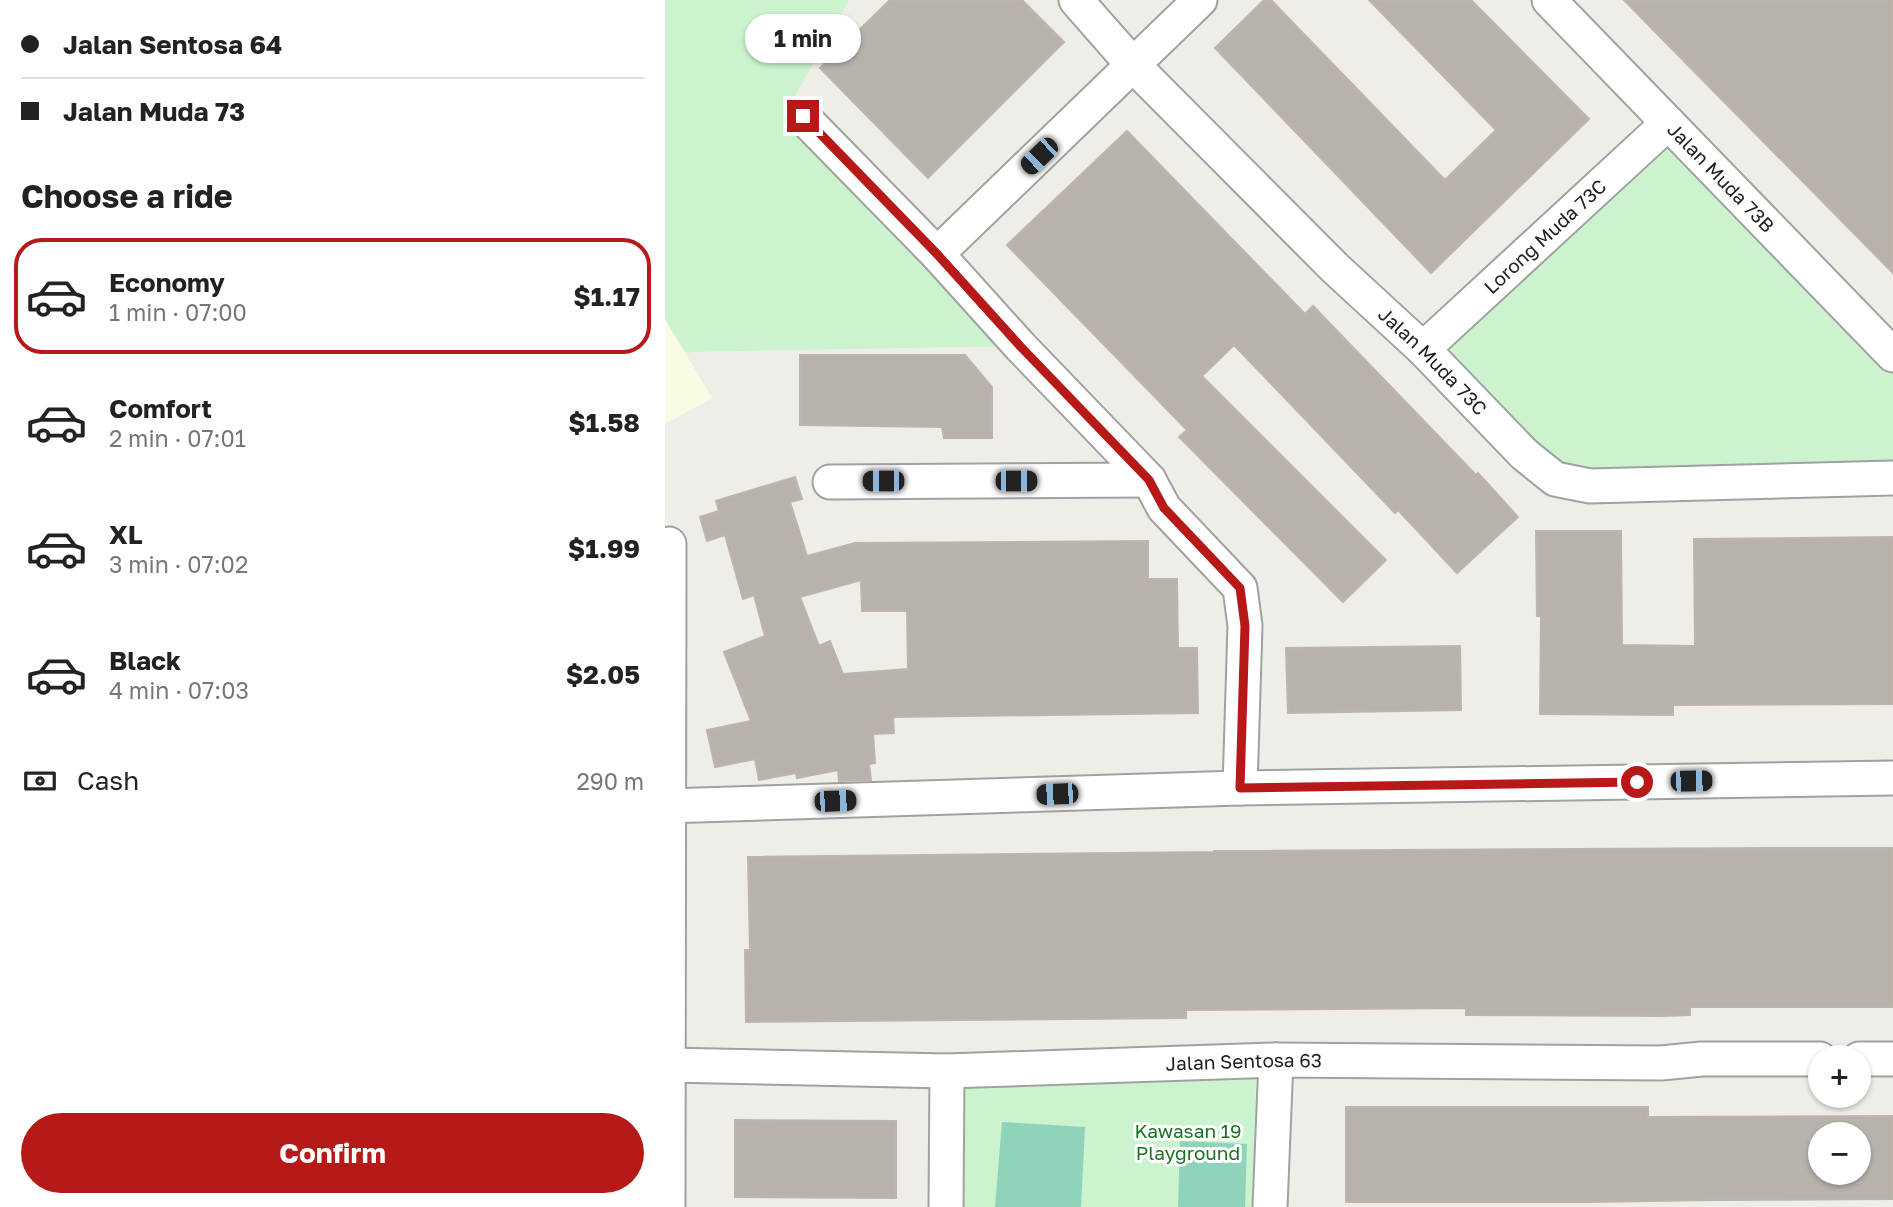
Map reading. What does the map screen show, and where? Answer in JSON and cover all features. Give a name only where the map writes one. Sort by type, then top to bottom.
[{"type":"street","name":"Jalan Muda 73C","points":[[1076,0],[1133,65],[1335,268],[1423,349],[1524,454],[1555,479],[1590,486],[1893,478]]},
{"type":"street","points":[[937,254],[1201,0]]},
{"type":"street","name":"Jalan Muda 73B","points":[[1549,0],[1893,355]]},
{"type":"street","points":[[803,116],[1149,480],[1164,508],[1240,588],[1245,626],[1240,788]]},
{"type":"street","name":"Lorong Muda 73C","points":[[1423,349],[1668,123]]},
{"type":"street","points":[[830,482],[1149,480]]},
{"type":"street","points":[[668,1207],[669,544]]},
{"type":"street","points":[[667,806],[1240,788],[1893,778]]},
{"type":"street","name":"Jalan Sentosa 63","points":[[668,1065],[947,1071],[1276,1060],[1661,1063],[1702,1059],[1808,1059]]},
{"type":"street","points":[[1871,1059],[1893,1059]]},
{"type":"street","points":[[1270,1207],[1276,1060]]},
{"type":"street","points":[[946,1207],[947,1071]]},
{"type":"shaded area","points":[[665,319],[712,398],[665,424]]},
{"type":"green space","points":[[665,0],[849,0],[787,110],[1018,346],[685,352],[665,319]]},
{"type":"green space","points":[[1668,123],[1893,355],[1893,478],[1555,479],[1423,349]]},
{"type":"green space","name":"Kawasan 19 Playground","points":[[1256,1075],[1253,1207],[953,1207],[951,1087]]},
{"type":"green space","points":[[1002,1122],[1085,1127],[1081,1207],[995,1207]]},
{"type":"green space","points":[[1180,1141],[1247,1144],[1245,1207],[1178,1207]]},
{"type":"building","points":[[890,0],[1022,0],[1064,42],[928,178],[820,68]]},
{"type":"building","points":[[1264,0],[1271,0],[1445,180],[1496,130],[1369,0],[1471,0],[1589,119],[1431,273],[1215,48]]},
{"type":"building","points":[[1624,0],[1893,0],[1893,273],[1671,48]]},
{"type":"building","points":[[1127,131],[1305,314],[1313,306],[1518,517],[1457,573],[1398,510],[1395,513],[1234,345],[1202,376],[1386,560],[1343,602],[1179,437],[1187,430],[1007,245]]},
{"type":"building","points":[[800,355],[965,355],[992,387],[992,438],[944,438],[942,427],[800,425]]},
{"type":"building","points":[[795,477],[802,499],[790,502],[807,556],[855,543],[1148,541],[1148,579],[1177,579],[1178,648],[1197,648],[1198,713],[893,717],[894,733],[873,734],[875,763],[869,764],[871,780],[839,781],[838,770],[797,778],[796,773],[759,780],[755,759],[715,767],[707,730],[751,721],[724,652],[765,636],[754,595],[743,599],[725,535],[707,541],[700,517],[719,511],[716,501]],"holes":[[[861,580],[862,611],[907,611],[908,669],[843,674],[830,641],[819,646],[800,597]]]},
{"type":"building","points":[[1536,531],[1621,531],[1622,645],[1695,646],[1694,539],[1893,537],[1893,704],[1673,705],[1673,715],[1540,714],[1541,616],[1537,616]]},
{"type":"building","points":[[1460,646],[1461,710],[1288,713],[1286,648]]},
{"type":"building","points":[[1893,848],[1893,1007],[1690,1007],[1690,1015],[1662,1016],[1466,1015],[1466,1008],[1186,1010],[1186,1018],[746,1022],[745,950],[750,950],[748,857]]},
{"type":"building","points":[[1346,1107],[1648,1107],[1648,1117],[1893,1116],[1893,1199],[1346,1202]]},
{"type":"building","points":[[735,1120],[896,1121],[896,1198],[735,1197]]},
{"type":"route","points":[[803,116],[1149,480],[1164,508],[1240,588],[1245,626],[1240,788],[1637,782]]}]
